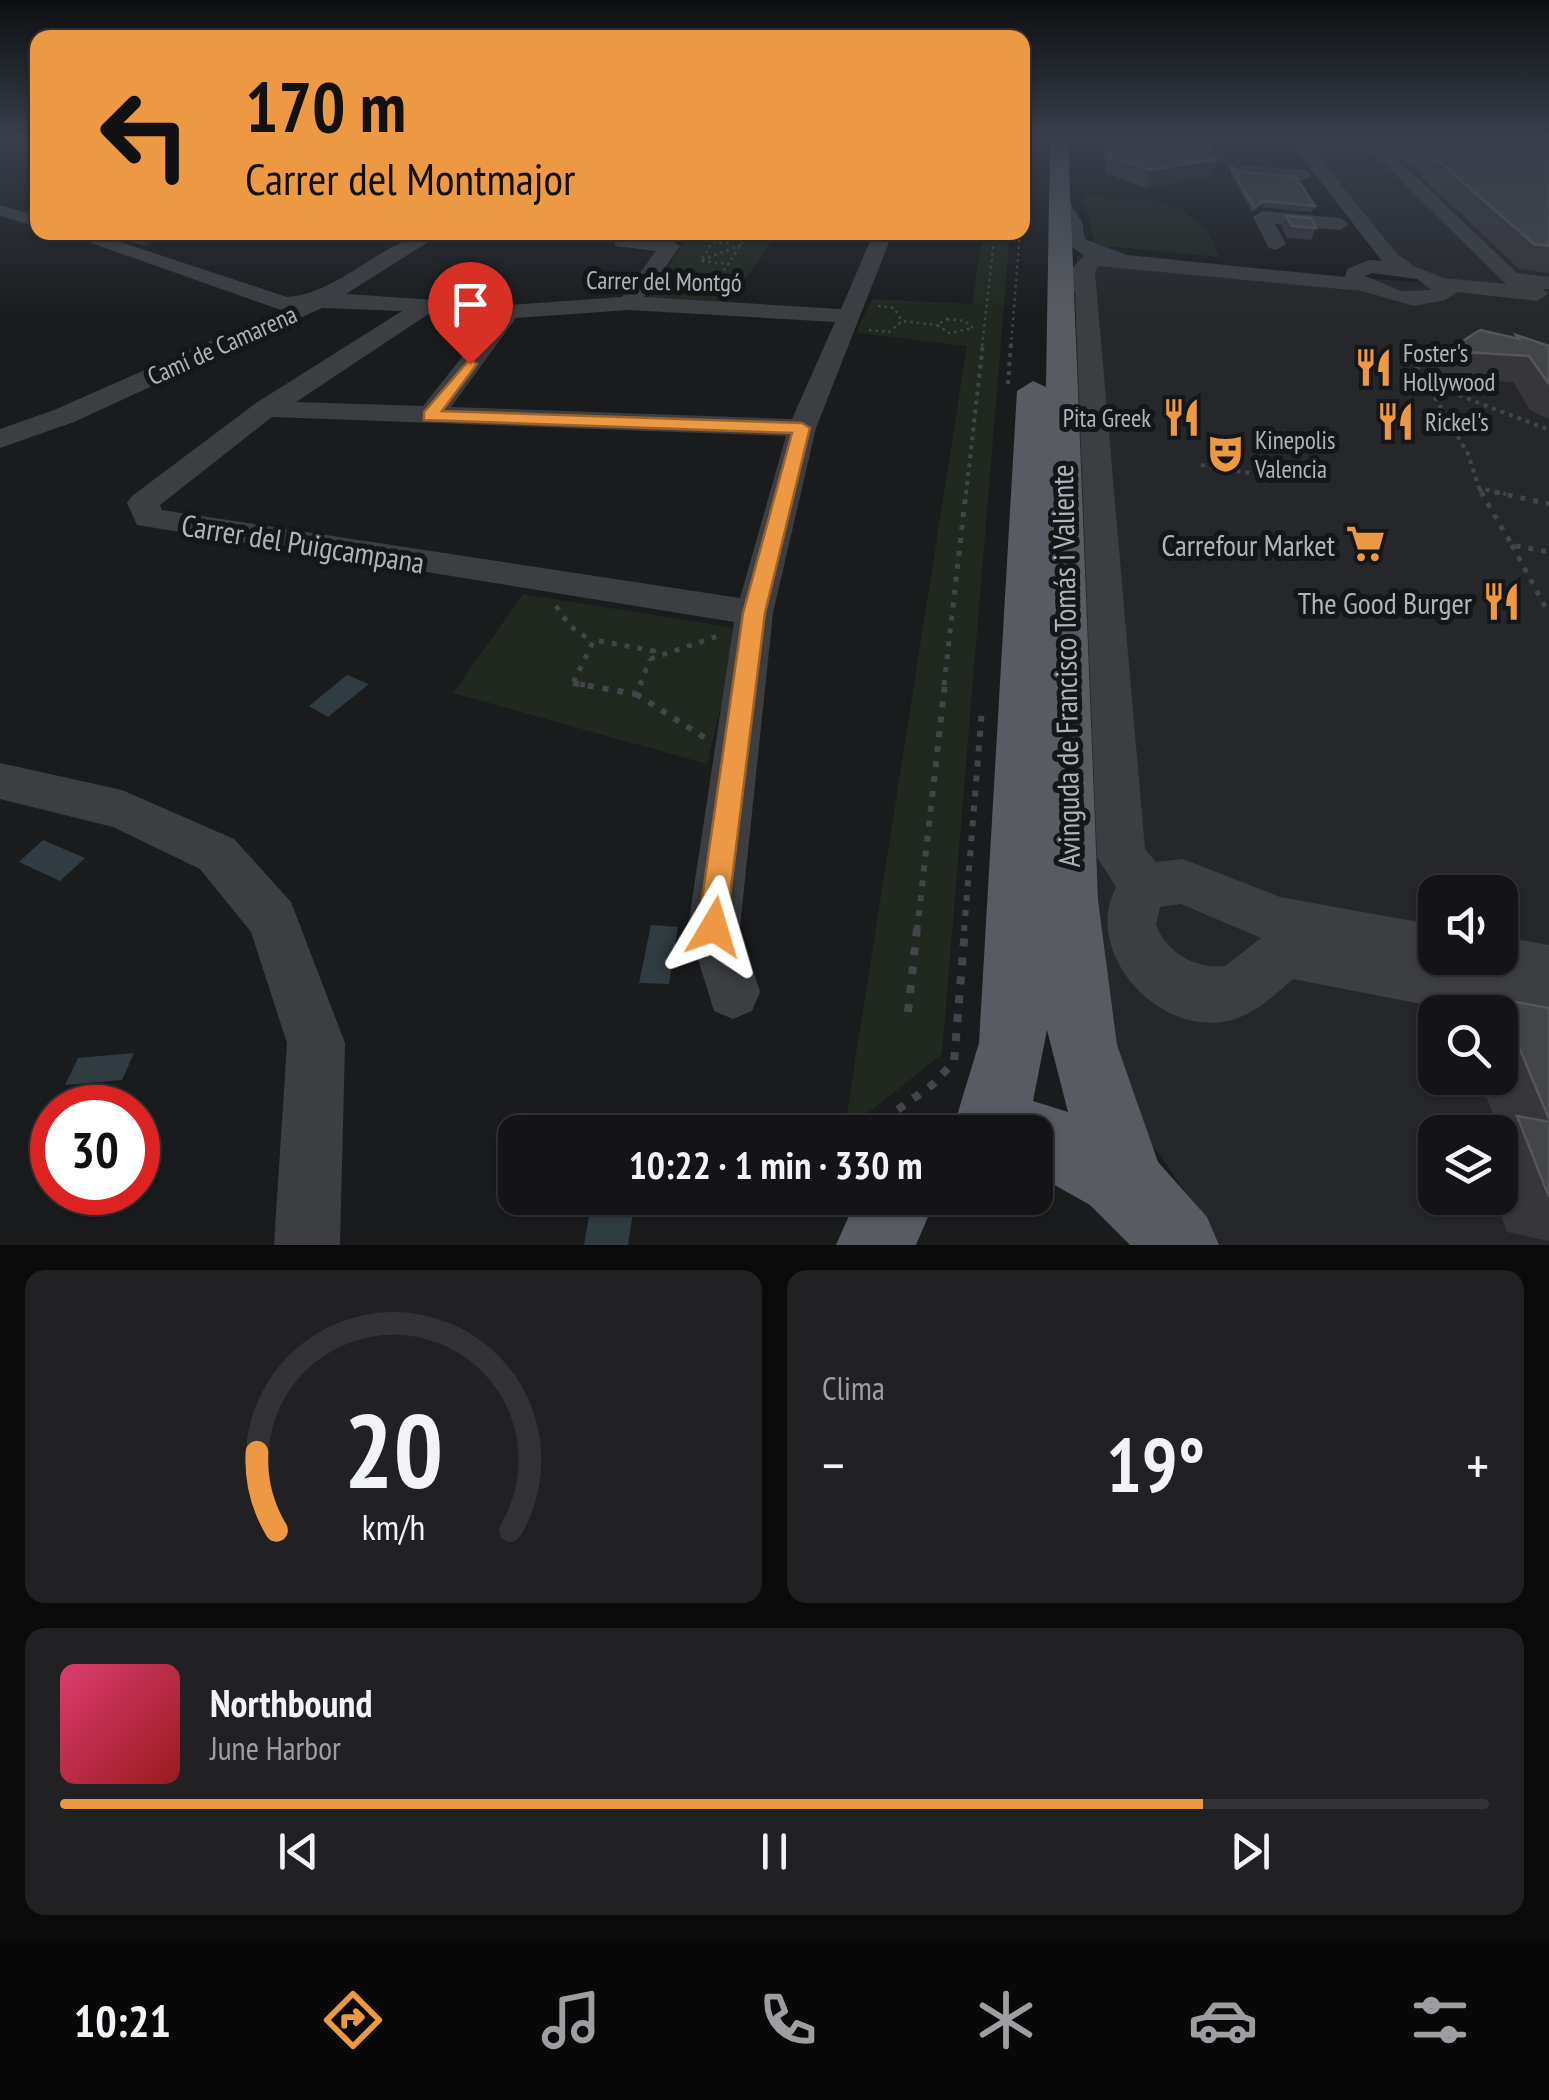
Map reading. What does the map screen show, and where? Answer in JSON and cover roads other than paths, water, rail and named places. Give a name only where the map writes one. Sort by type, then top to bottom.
[{"type":"main road","name":"Avinguda de Francisco Tomás i Valiente","points":[[994,1115],[1013,1043],[1040,197]]},
{"type":"main road","name":"Avinguda de Francisco Tomás i Valiente","points":[[1041,199],[1062,322],[1068,900],[1083,1045],[1127,1184]]},
{"type":"main road","points":[[1053,1144],[1081,1153],[1127,1184],[1179,1245]]},
{"type":"main road","points":[[876,1245],[890,1215]]},
{"type":"street","points":[[1320,197],[1369,258],[1367,273]]},
{"type":"street","points":[[1336,197],[1367,273],[1420,298],[1443,294],[1444,284]]},
{"type":"street","points":[[1342,197],[1390,258],[1406,269],[1444,284],[1549,295]]},
{"type":"street","points":[[1428,197],[1511,279],[1549,282]]},
{"type":"street","points":[[1041,199],[1083,257],[1121,857],[1146,886]]},
{"type":"street","points":[[0,210],[30,217]]},
{"type":"street","points":[[1276,244],[1262,217],[1340,224]]},
{"type":"street","points":[[0,224],[30,219]]},
{"type":"street","name":"Carrer del Montgó","points":[[93,240],[285,304],[341,300],[508,312],[630,302],[850,315]]},
{"type":"street","name":"Camí de Camarena","points":[[0,438],[64,416],[313,304],[421,240]]},
{"type":"street","points":[[733,992],[714,927],[754,613],[802,428],[881,240]]},
{"type":"street","points":[[622,242],[670,246],[630,302]]},
{"type":"street","points":[[1083,257],[1367,273],[1406,269]]},
{"type":"street","points":[[1062,322],[1083,257]]},
{"type":"street","name":"Carrer del Puigcampana","points":[[426,306],[266,409],[143,503],[148,518],[754,613]]},
{"type":"street","points":[[430,416],[508,312]]},
{"type":"street","points":[[266,409],[802,428]]},
{"type":"street","points":[[0,782],[122,810],[218,854],[273,920],[316,1043],[307,1245]]},
{"type":"street","points":[[1418,947],[1280,921],[1184,881],[1146,886],[1130,909],[1130,928],[1138,948],[1159,974],[1205,995],[1227,995],[1244,988],[1260,969],[1286,952],[1549,1002]]},
{"type":"street","points":[[1518,966],[1549,971]]},
{"type":"place","name":"Foster's Hollywood","points":[[1373,367]]},
{"type":"place","name":"Pita Greek","points":[[1181,418]]},
{"type":"place","name":"Rickel's","points":[[1395,422]]},
{"type":"place","name":"Kinepolis Valencia","points":[[1225,454]]},
{"type":"place","name":"Carrefour Market","points":[[1365,544]]},
{"type":"place","name":"The Good Burger","points":[[1502,602]]}]
